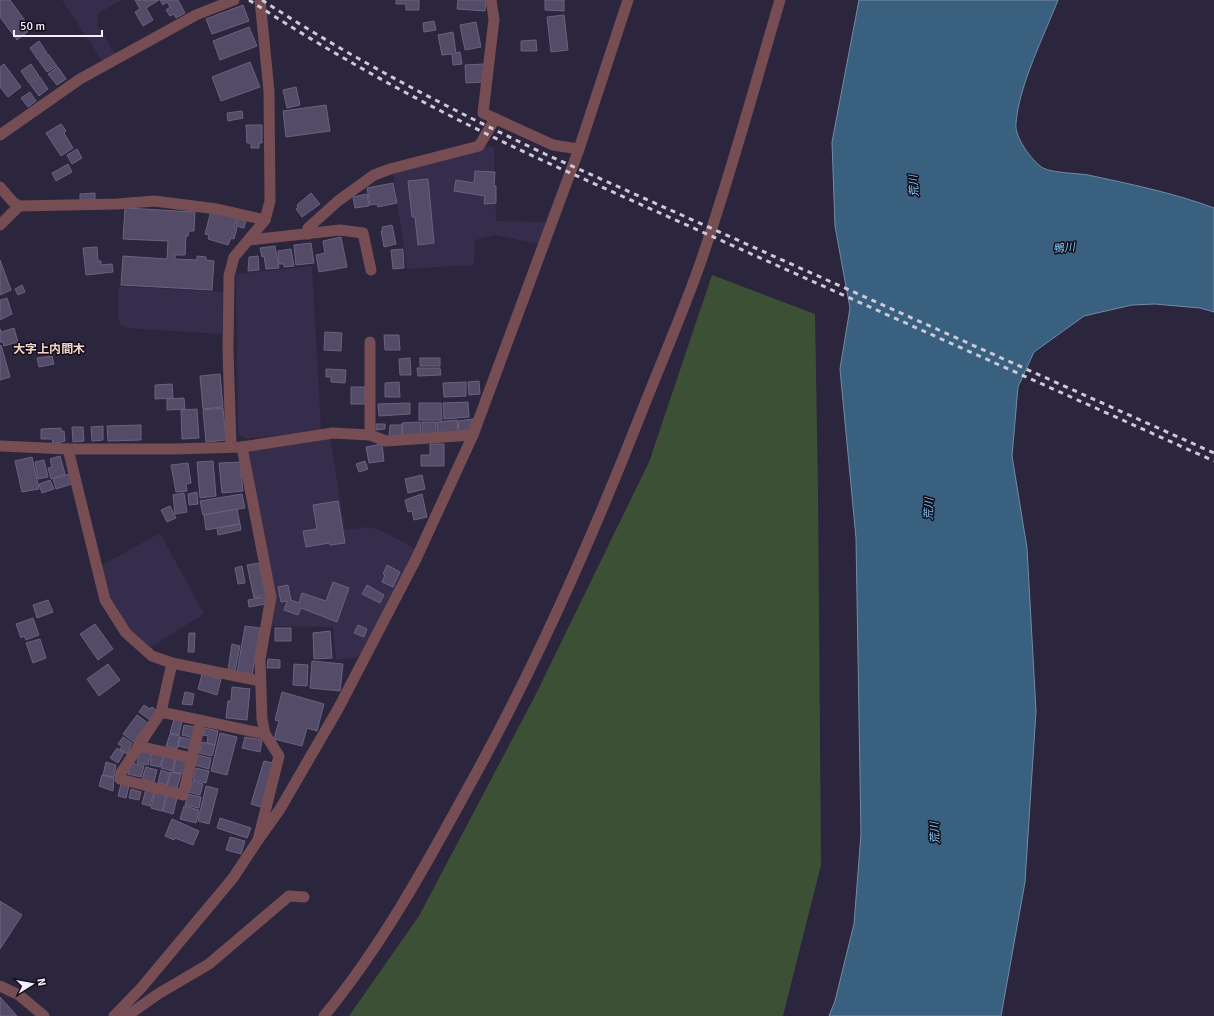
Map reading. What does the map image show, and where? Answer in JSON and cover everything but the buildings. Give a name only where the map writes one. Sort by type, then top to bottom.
[{"type":"street","points":[[0,135],[80,79],[196,15],[234,0]]},
{"type":"street","points":[[258,840],[279,756],[265,734],[262,719],[260,682],[260,659],[271,597],[237,447],[228,350],[229,276],[234,257],[265,220],[270,194],[269,99],[260,0]]},
{"type":"street","points":[[491,0],[494,19],[483,113],[552,145],[579,149]]},
{"type":"street","points":[[114,1016],[142,987],[223,890],[280,809],[338,708],[416,559],[473,435],[579,149],[628,0]]},
{"type":"street","points":[[324,1016],[341,995],[371,952],[416,880],[490,750],[534,662],[573,578],[681,317],[737,151],[780,0]]},
{"type":"street","points":[[308,234],[308,228],[338,201],[374,175],[390,169],[479,146],[495,119]]},
{"type":"street","points":[[0,187],[13,202],[19,206],[117,204],[154,201],[217,209],[265,220]]},
{"type":"street","points":[[0,224],[19,206]]},
{"type":"street","points":[[248,240],[340,230],[363,233],[371,270]]},
{"type":"street","points":[[370,342],[370,435]]},
{"type":"street","points":[[0,446],[68,449],[237,447],[333,433],[370,435],[386,441],[473,435]]},
{"type":"street","points":[[68,449],[105,600],[126,633],[152,656],[172,663],[260,682]]},
{"type":"street","points":[[172,663],[161,712],[120,773],[120,779],[182,795],[201,720]]},
{"type":"street","points":[[161,712],[265,734]]},
{"type":"street","points":[[138,746],[192,758]]},
{"type":"street","points":[[127,1016],[158,994],[209,964],[289,896],[304,897]]},
{"type":"street","points":[[0,986],[18,995],[44,1016]]},
{"type":"shaded area","points":[[62,0],[121,0],[99,13],[97,25],[116,55],[103,62]]},
{"type":"shaded area","points":[[486,147],[494,147],[496,221],[548,222],[539,244],[495,235],[475,240],[474,265],[407,269],[393,172]]},
{"type":"shaded area","points":[[312,266],[321,430],[246,439],[238,433],[236,274]]},
{"type":"shaded area","points":[[119,286],[223,292],[222,334],[126,328],[120,324],[118,311]]},
{"type":"shaded area","points":[[330,436],[345,530],[368,527],[380,530],[416,549],[359,657],[336,660],[333,627],[271,626],[248,449]]},
{"type":"shaded area","points":[[160,533],[204,614],[151,647],[127,628],[108,598],[99,567]]},
{"type":"green space","points":[[712,275],[815,314],[821,865],[783,1016],[349,1016],[419,916],[535,696],[649,462]]},
{"type":"water","points":[[859,0],[1058,0],[1027,77],[1018,108],[1016,129],[1021,142],[1029,154],[1039,165],[1047,170],[1088,175],[1136,185],[1168,193],[1214,208],[1214,312],[1200,308],[1155,304],[1132,305],[1084,316],[1034,352],[1018,387],[1012,456],[1027,548],[1036,711],[1025,882],[1001,1016],[829,1016],[835,1001],[854,924],[861,834],[856,538],[840,369],[850,308],[835,226],[832,142]]},
{"type":"railway","points":[[249,0],[286,24],[400,90],[517,149],[1214,461]]},
{"type":"railway","points":[[262,0],[296,22],[366,63],[473,119],[545,154],[1214,453]]},
{"type":"district","name":"大字上内間木","points":[[49,349]]},
{"type":"water label","name":"荒川","points":[[914,186]]},
{"type":"water label","name":"鴨川","points":[[1064,248]]},
{"type":"water label","name":"荒川","points":[[929,509]]},
{"type":"water label","name":"荒川","points":[[935,833]]}]
